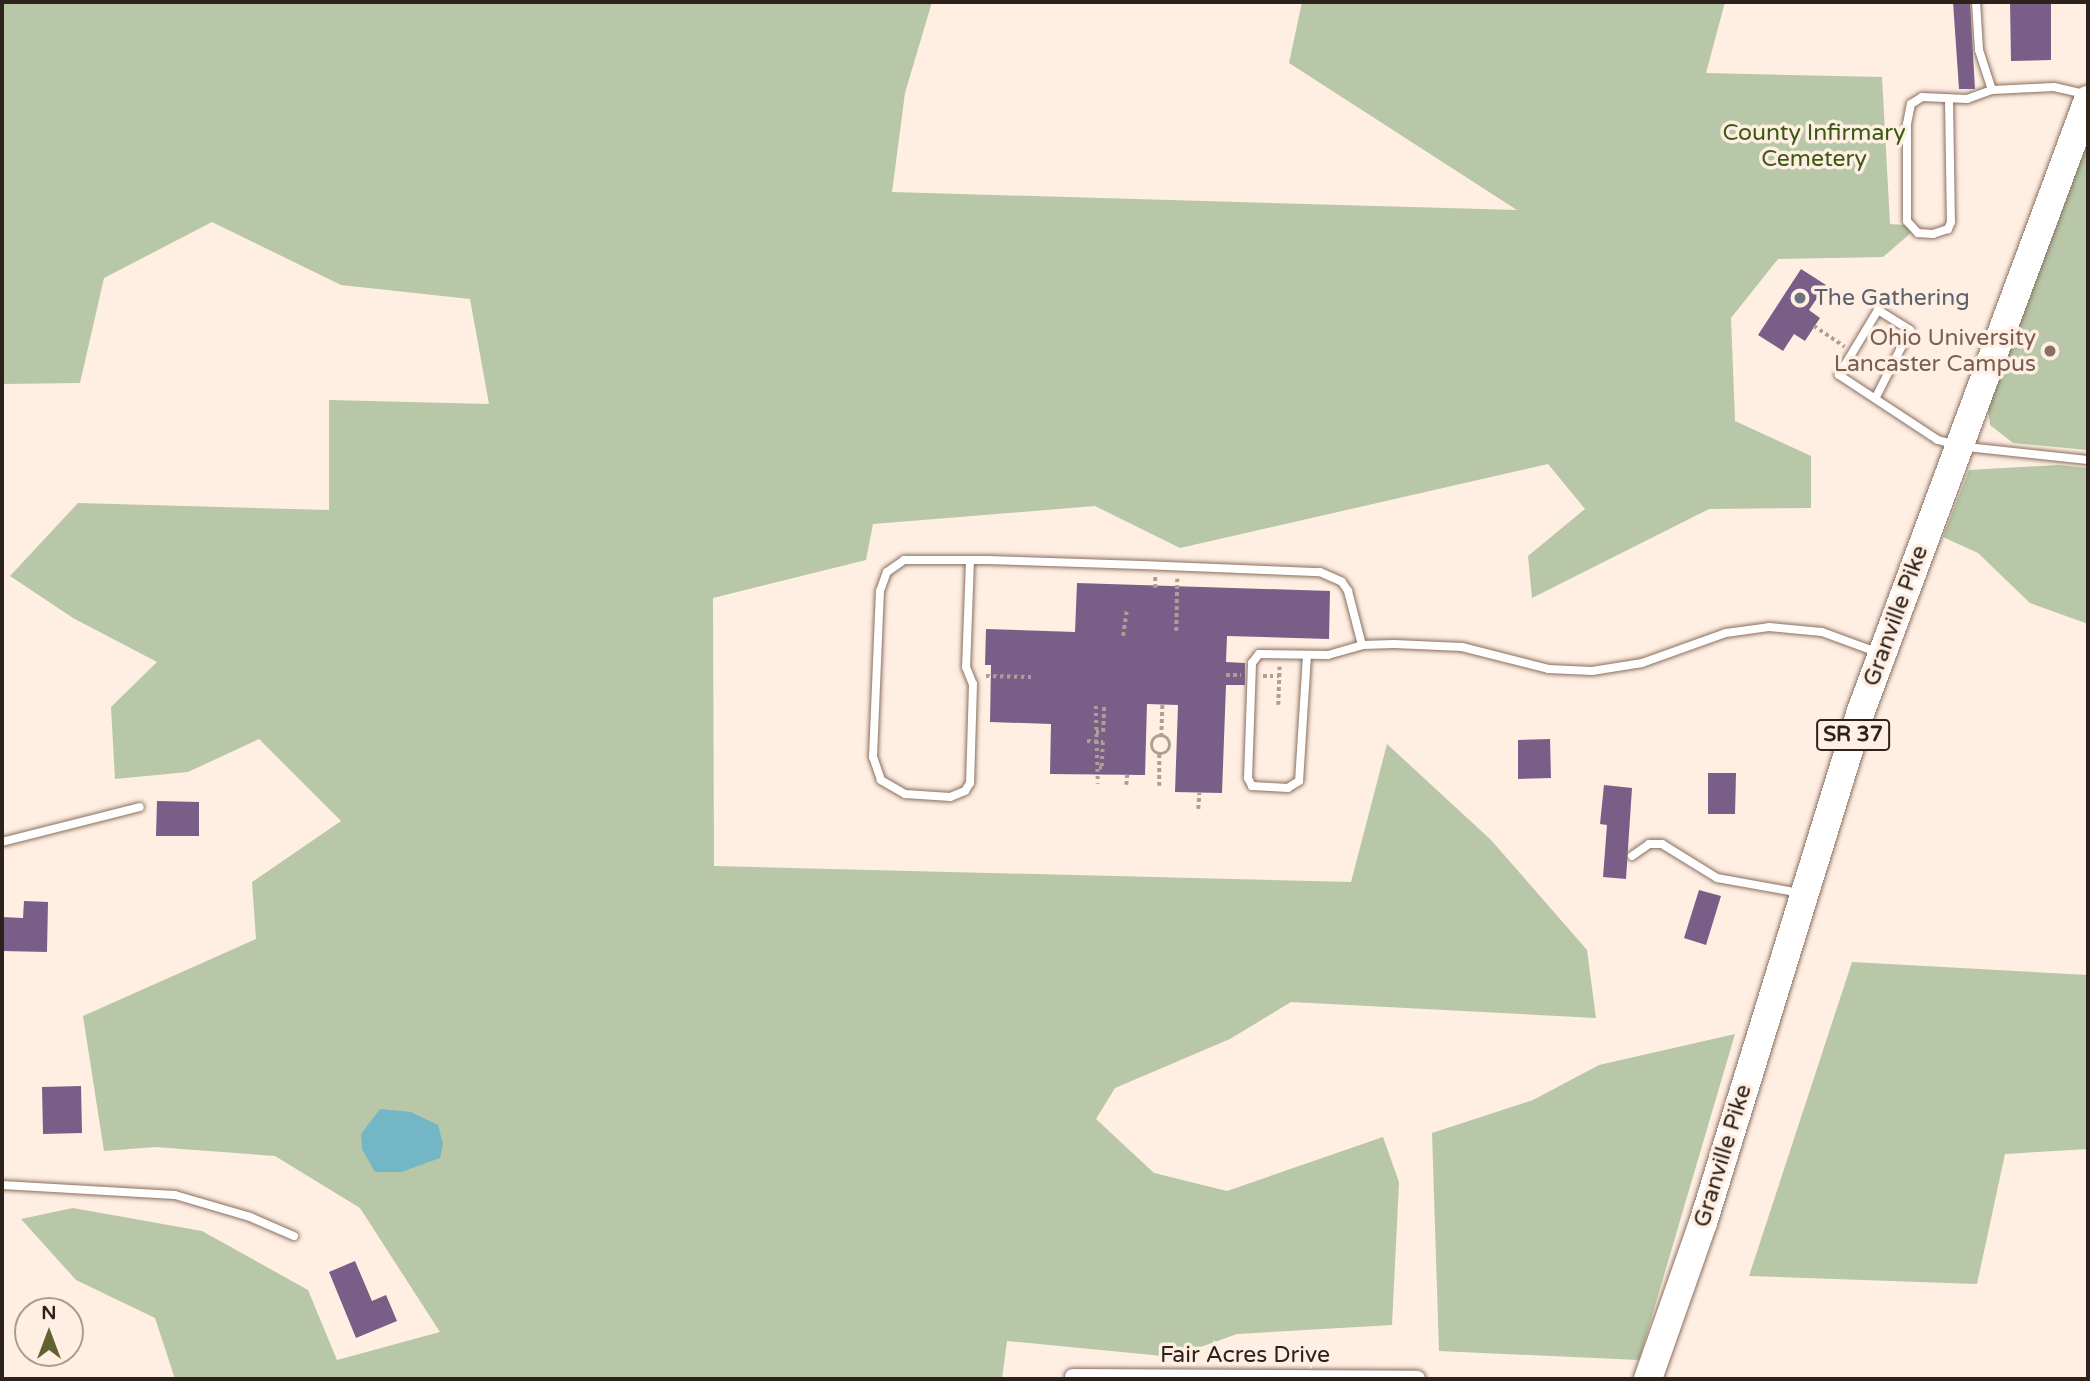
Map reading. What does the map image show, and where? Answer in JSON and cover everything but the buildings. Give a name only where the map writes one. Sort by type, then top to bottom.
[{"type":"highway","name":"Granville Pike","points":[[1648,1379],[1703,1223],[1803,894],[1882,654],[2088,98]]},
{"type":"street","name":"Fair Acres Drive","points":[[1073,1377],[1418,1379]]},
{"type":"lane","points":[[1976,2],[1979,50],[1992,90]]},
{"type":"lane","points":[[1949,99],[1951,222],[1948,229],[1933,234],[1918,233],[1907,221],[1907,111],[1916,99],[1949,99],[1967,99],[1992,90],[2054,86],[2088,98]]},
{"type":"lane","points":[[1876,397],[1910,330],[1878,310],[1839,375],[1938,440],[1959,446],[2088,460]]},
{"type":"lane","points":[[970,561],[966,667],[973,684],[970,783],[965,791],[950,797],[905,794],[886,785],[873,762],[882,584],[892,567],[904,561],[970,561],[1320,572],[1342,582],[1348,591],[1362,645]]},
{"type":"lane","points":[[1307,655],[1299,781],[1288,788],[1257,788],[1248,778],[1253,660],[1259,654],[1338,654],[1362,645],[1462,647],[1548,669],[1592,671],[1642,663],[1726,633],[1790,627],[1822,632],[1882,654]]},
{"type":"lane","points":[[2,842],[140,807]]},
{"type":"lane","points":[[1632,856],[1649,844],[1662,844],[1717,878],[1803,894]]},
{"type":"lane","points":[[2,1185],[175,1195],[250,1217],[294,1236]]},
{"type":"path","points":[[1814,326],[1852,352]]},
{"type":"path","points":[[1154,588],[1155,576]]},
{"type":"path","points":[[1176,631],[1178,577]]},
{"type":"path","points":[[1123,636],[1127,608]]},
{"type":"path","points":[[1278,705],[1279,667]]},
{"type":"path","points":[[1226,675],[1241,675]]},
{"type":"path","points":[[986,676],[1031,677]]},
{"type":"path","points":[[1261,676],[1279,676]]},
{"type":"path","points":[[1159,753],[1171,747],[1161,737],[1162,704]]},
{"type":"path","points":[[1096,706],[1098,784]]},
{"type":"path","points":[[1096,732],[1103,732],[1104,706]]},
{"type":"path","points":[[1159,786],[1159,753],[1151,743],[1161,737]]},
{"type":"path","points":[[1087,741],[1103,742],[1102,768],[1098,768]]},
{"type":"path","points":[[1126,785],[1127,775]]},
{"type":"path","points":[[1198,809],[1199,793]]},
{"type":"green space","name":"County Infirmary Cemetery","points":[[2,2],[932,2],[905,93],[892,192],[1517,210],[1289,63],[1302,2],[1725,2],[1706,73],[1882,77],[1890,224],[1919,226],[1883,257],[1778,259],[1731,318],[1735,421],[1811,456],[1811,508],[1709,509],[1532,598],[1528,556],[1585,509],[1548,464],[1180,548],[1095,506],[873,524],[866,560],[713,598],[714,866],[1351,882],[1387,744],[1491,840],[1587,950],[1596,1018],[1291,1002],[1230,1039],[1115,1088],[1096,1119],[1154,1173],[1227,1191],[1383,1137],[1399,1182],[1392,1325],[1237,1334],[1173,1357],[1007,1341],[1002,1379],[175,1379],[155,1318],[76,1280],[21,1219],[73,1208],[202,1231],[308,1290],[337,1360],[440,1332],[360,1208],[275,1156],[155,1147],[104,1151],[83,1016],[256,939],[252,882],[341,821],[259,739],[188,772],[115,779],[111,707],[157,662],[73,618],[10,576],[78,503],[329,510],[329,400],[489,404],[470,299],[341,285],[212,222],[104,278],[80,383],[2,384]]},
{"type":"green space","points":[[2088,137],[2088,450],[2013,443],[1990,425],[1988,408]]},
{"type":"green space","points":[[2058,465],[2088,468],[2088,624],[2030,603],[1978,553],[1943,537],[1969,470]]},
{"type":"green space","points":[[1852,962],[2088,975],[2088,1149],[2005,1154],[1977,1284],[1749,1276]]},
{"type":"green space","points":[[1735,1034],[1639,1360],[1439,1351],[1432,1133],[1533,1100],[1599,1065]]},
{"type":"water","points":[[380,1109],[411,1112],[438,1125],[443,1144],[440,1158],[401,1172],[375,1172],[362,1149],[361,1134]]},
{"type":"place","name":"The Gathering","points":[[1800,298]]},
{"type":"place","name":"Ohio University Lancaster Campus","points":[[2050,351]]}]
